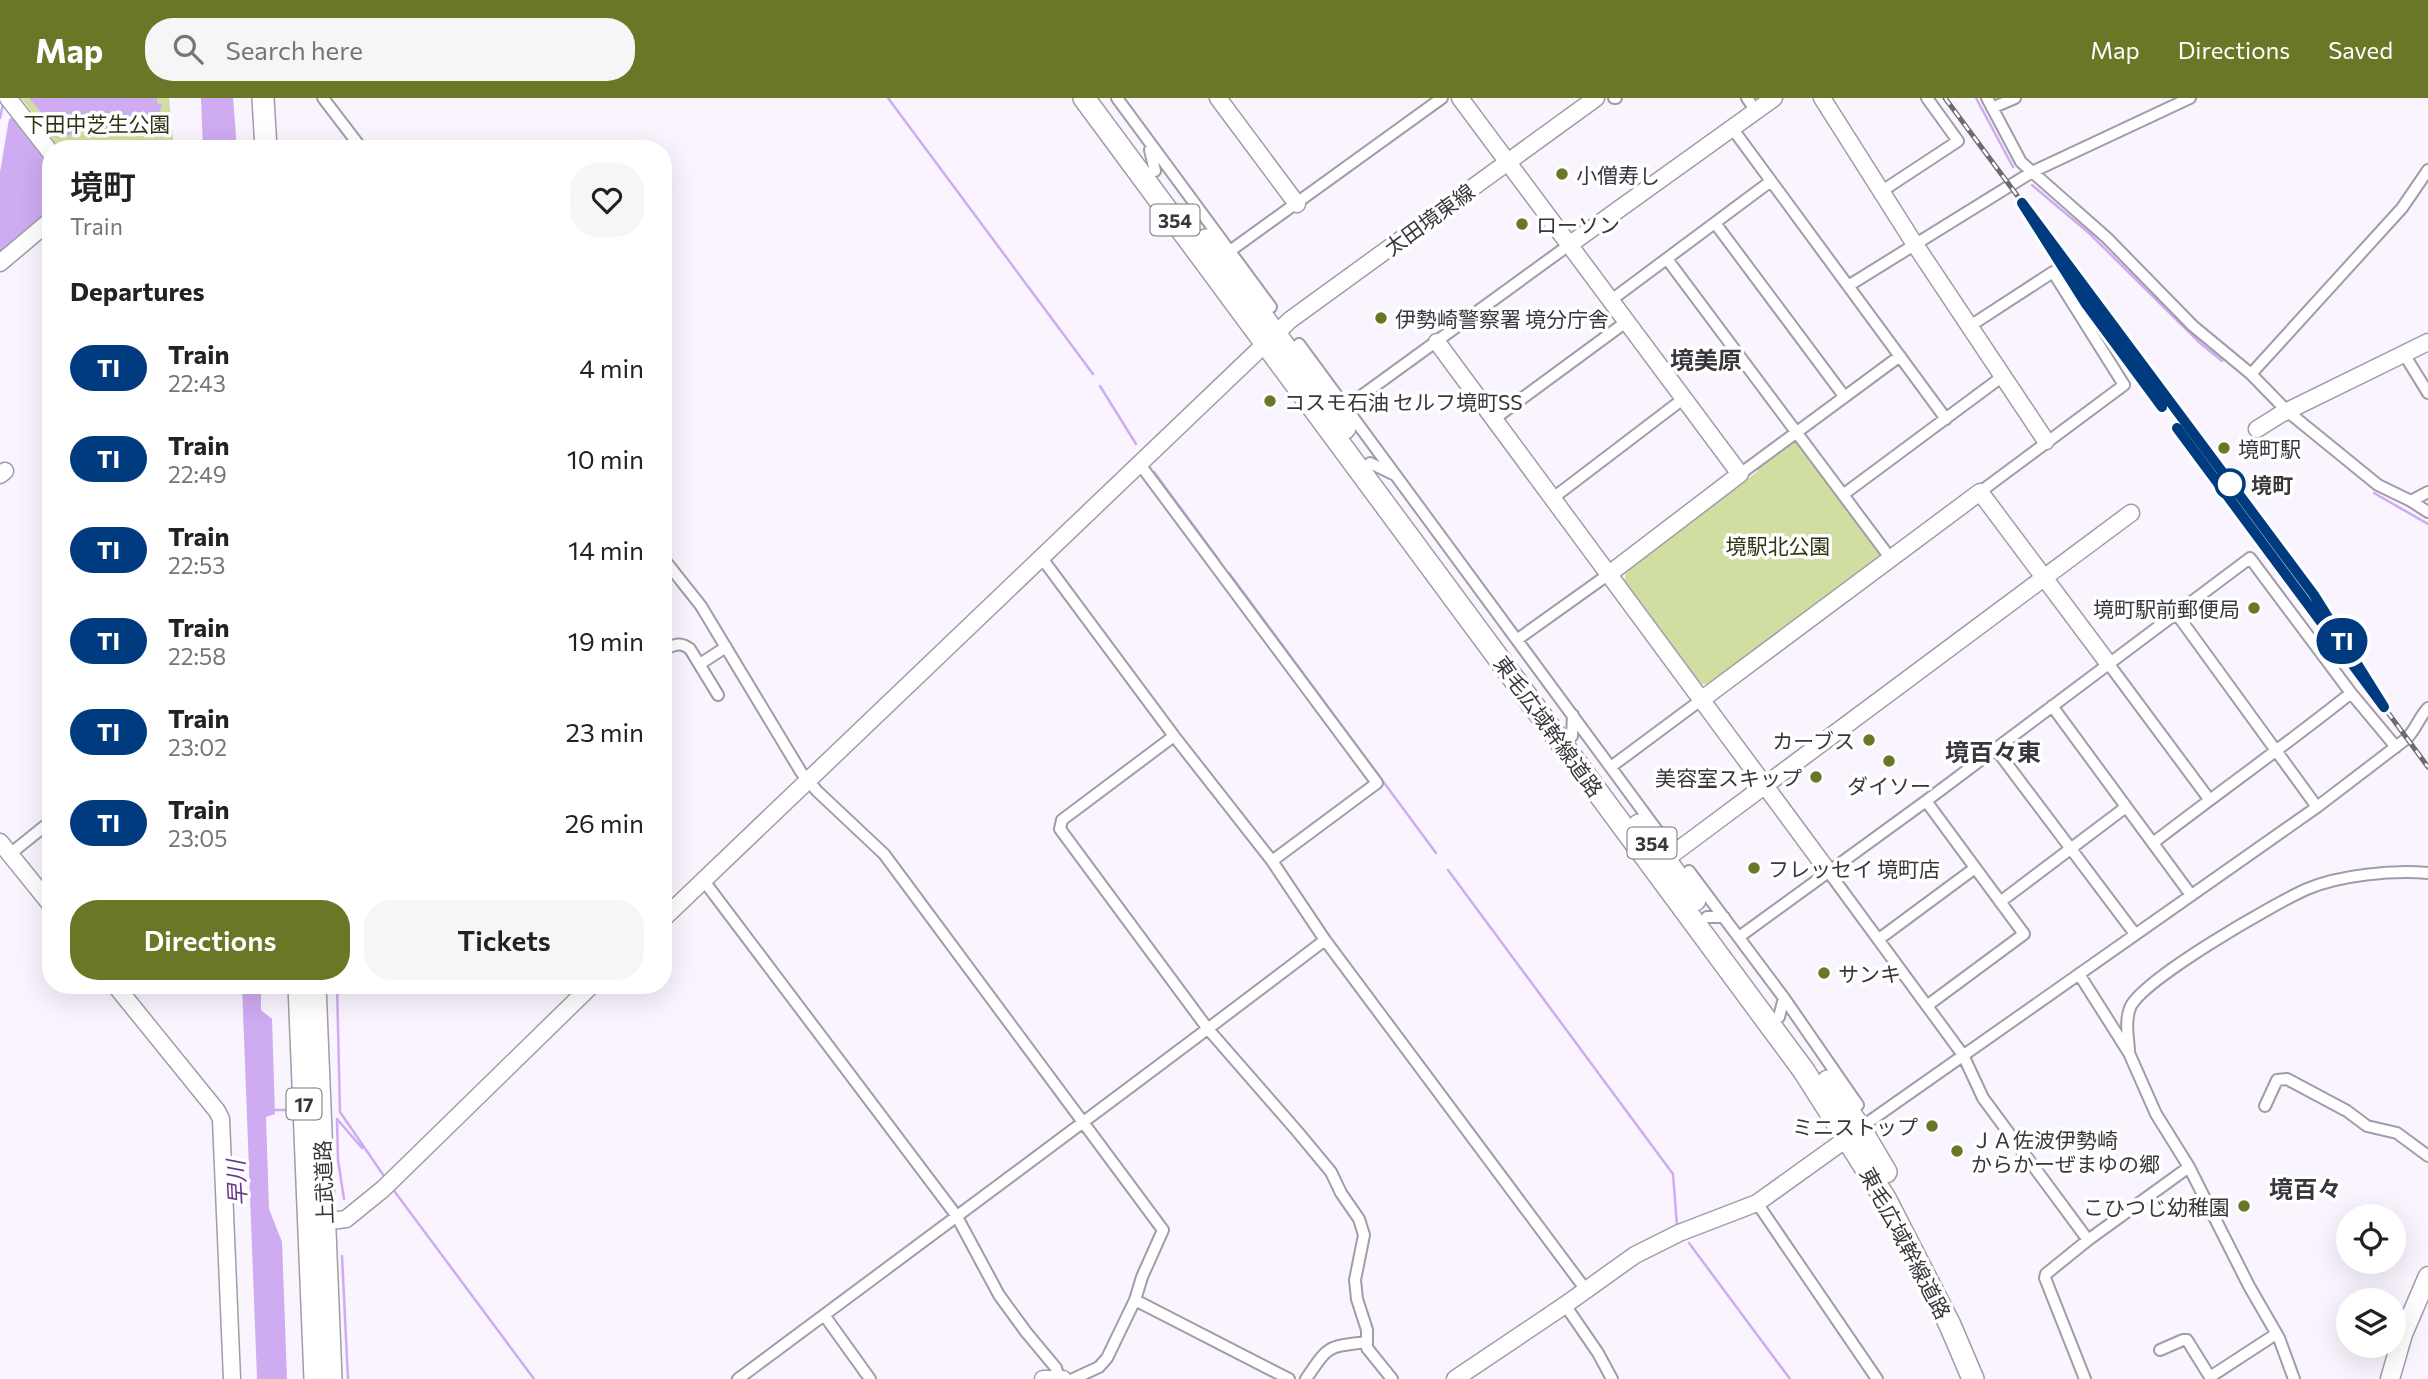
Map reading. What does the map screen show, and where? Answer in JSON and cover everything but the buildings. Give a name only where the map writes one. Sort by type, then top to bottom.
[{"type":"highway","points":[[263,98],[265,140]]},
{"type":"highway","points":[[277,98],[279,140]]},
{"type":"highway","name":"東毛広域幹線道路","points":[[1084,98],[1573,725],[1659,864],[1716,917],[1781,1008],[1854,1133],[1922,1266],[1973,1379]]},
{"type":"highway","name":"東毛広域幹線道路","points":[[1100,98],[1155,171],[1270,338],[1659,864],[1770,1024],[1898,1193],[1933,1260],[1985,1379]]},
{"type":"highway","name":"上武道路","points":[[300,994],[331,1379]]},
{"type":"highway","name":"上武道路","points":[[314,994],[316,1379]]},
{"type":"main road","points":[[2390,1379],[2403,1334],[2428,1276]]},
{"type":"street","points":[[8,98],[42,141]]},
{"type":"street","points":[[323,98],[355,140]]},
{"type":"street","points":[[1116,98],[1270,307]]},
{"type":"street","points":[[1218,98],[1297,204]]},
{"type":"street","points":[[1230,251],[1442,98]]},
{"type":"street","points":[[1460,98],[1740,474]]},
{"type":"street","name":"太田境東線","points":[[672,911],[1290,320],[1596,98]]},
{"type":"street","points":[[1346,407],[1732,128],[1751,104],[1773,98]]},
{"type":"street","points":[[1822,98],[1914,243],[2046,441]]},
{"type":"street","points":[[1882,191],[1958,141],[1927,98]]},
{"type":"street","points":[[2015,98],[1990,103],[2021,162],[2107,238],[2193,326],[2251,374],[2281,415],[2378,485],[2428,512]]},
{"type":"street","points":[[1848,286],[2032,172],[2182,100]]},
{"type":"street","points":[[1732,128],[1946,419]]},
{"type":"street","points":[[1150,143],[1155,171]]},
{"type":"street","points":[[2251,374],[2402,208],[2428,170]]},
{"type":"street","points":[[1610,301],[1771,181]]},
{"type":"street","points":[[1715,223],[1844,396]]},
{"type":"street","points":[[0,263],[42,228]]},
{"type":"street","points":[[1667,259],[1891,559]]},
{"type":"street","points":[[1612,766],[2124,385],[2053,272],[1970,326]]},
{"type":"street","points":[[1494,419],[1626,322]]},
{"type":"street","points":[[1437,342],[1928,1005],[1964,1055],[1983,1098],[2088,1240]]},
{"type":"street","points":[[2257,429],[2428,342]]},
{"type":"street","points":[[1299,344],[1518,639],[1573,725],[1612,766],[1660,833]]},
{"type":"street","points":[[2404,354],[2428,393]]},
{"type":"street","points":[[1518,639],[1900,356]]},
{"type":"street","points":[[1844,494],[2003,376]]},
{"type":"street","points":[[1553,498],[1683,399]]},
{"type":"street","points":[[1139,463],[1377,783],[1272,861]]},
{"type":"street","points":[[1370,463],[1396,475]]},
{"type":"street","points":[[1980,492],[2209,799]]},
{"type":"street","points":[[2411,501],[2428,492]]},
{"type":"street","points":[[1659,864],[2131,513]]},
{"type":"street","points":[[1041,557],[1174,736],[1272,861],[1325,940],[1586,1290]]},
{"type":"street","points":[[1739,937],[1926,801],[2250,558],[2351,693],[2396,747]]},
{"type":"street","points":[[672,569],[701,606],[807,780],[884,854],[1163,1230],[1135,1300],[1103,1364],[1073,1379]]},
{"type":"street","points":[[2176,613],[2317,807]]},
{"type":"street","points":[[672,646],[685,645],[693,652],[718,695]]},
{"type":"street","points":[[700,664],[726,647]]},
{"type":"street","points":[[2153,843],[2209,799],[2277,752],[2351,693]]},
{"type":"street","points":[[2052,706],[2191,895]]},
{"type":"street","points":[[1455,1379],[1635,1255],[1679,1233],[1757,1203],[2317,807],[2413,732],[2420,716],[2428,708]]},
{"type":"street","points":[[1174,736],[1062,820],[1059,825],[1063,835],[1208,1029],[1331,1172],[1341,1193],[1359,1219],[1364,1235],[1355,1280],[1367,1330],[1369,1352],[1392,1379]]},
{"type":"street","points":[[1995,748],[2134,934]]},
{"type":"street","points":[[1926,801],[2024,934],[1928,1005]]},
{"type":"street","points":[[2000,902],[2126,807]]},
{"type":"street","points":[[42,826],[5,848],[42,894]]},
{"type":"street","points":[[1879,939],[1975,868]]},
{"type":"street","points":[[1689,871],[1716,917],[1739,937],[1781,1008],[1858,1105]]},
{"type":"street","points":[[2129,1053],[2127,1031],[2130,1007],[2155,981],[2229,933],[2308,889],[2360,876],[2404,871],[2428,873]]},
{"type":"street","points":[[704,881],[956,1215],[999,1295],[1056,1368],[1061,1379],[1043,1379]]},
{"type":"street","points":[[738,1379],[956,1215],[1083,1124],[1325,940]]},
{"type":"street","points":[[2079,974],[2129,1053],[2156,1114],[2189,1167],[2276,1334],[2294,1379]]},
{"type":"street","points":[[122,994],[221,1119],[232,1379]]},
{"type":"street","points":[[317,1223],[346,1219],[387,1185],[583,994]]},
{"type":"street","points":[[2265,1106],[2277,1080],[2287,1079],[2347,1111],[2367,1126],[2397,1133],[2428,1156]]},
{"type":"street","points":[[2085,1379],[2045,1278],[2050,1269],[2189,1167]]},
{"type":"street","points":[[1757,1203],[1877,1379]]},
{"type":"street","points":[[1135,1300],[1289,1379]]},
{"type":"street","points":[[1565,1305],[1598,1353],[1612,1379]]},
{"type":"street","points":[[824,1315],[870,1379]]},
{"type":"street","points":[[2160,1350],[2187,1340],[2210,1377],[2276,1334]]},
{"type":"street","points":[[1306,1379],[1322,1355],[1331,1347],[1367,1342]]},
{"type":"green space","name":"下田中芝生公園","points":[[21,98],[169,98],[173,140],[53,140]]},
{"type":"green space","name":"境駅北公園","points":[[1793,440],[1797,441],[1881,553],[1880,557],[1709,685],[1698,683],[1624,582],[1626,571],[1758,471],[1756,468]]},
{"type":"shaded area","points":[[29,98],[157,98],[157,103],[162,105],[157,116],[148,123],[103,118],[92,121],[62,138]]},
{"type":"shaded area","points":[[201,98],[233,98],[236,140],[203,140]]},
{"type":"shaded area","points":[[14,116],[42,152],[42,220],[0,256],[0,172],[9,119]]},
{"type":"shaded area","points":[[242,994],[261,994],[261,1010],[272,1019],[275,1114],[266,1117],[269,1209],[282,1242],[287,1379],[257,1379]]},
{"type":"waterway","points":[[888,98],[1093,374]]},
{"type":"waterway","points":[[1976,98],[2013,167]]},
{"type":"waterway","points":[[0,118],[3,104]]},
{"type":"waterway","points":[[2032,185],[2089,233],[2200,343],[2222,361]]},
{"type":"waterway","points":[[1100,386],[1136,444]]},
{"type":"waterway","points":[[1154,472],[1219,560]]},
{"type":"waterway","points":[[2374,493],[2428,524]]},
{"type":"waterway","points":[[1229,573],[1436,853]]},
{"type":"waterway","points":[[1448,870],[1673,1174],[1677,1226]]},
{"type":"waterway","points":[[337,994],[340,1112],[386,1179]]},
{"type":"waterway","points":[[271,1110],[285,1110]]},
{"type":"waterway","points":[[337,1119],[338,1160],[344,1199]]},
{"type":"waterway","points":[[337,1119],[362,1148]]},
{"type":"waterway","points":[[392,1188],[534,1379]]},
{"type":"waterway","points":[[1689,1243],[1790,1379]]},
{"type":"waterway","points":[[342,1256],[348,1379]]},
{"type":"railway","points":[[1945,98],[2313,595],[2384,707]]},
{"type":"railway","points":[[2378,699],[2428,767]]},
{"type":"train","name":"TI","points":[[2162,407],[2086,304],[2022,203],[2314,595],[2384,707],[2177,428]]},
{"type":"place","name":"小僧寿し","points":[[1562,174]]},
{"type":"place","name":"ローソン","points":[[1522,224]]},
{"type":"place","name":"伊勢崎警察署 境分庁舎","points":[[1381,318]]},
{"type":"place","name":"コスモ石油 セルフ境町SS","points":[[1270,401]]},
{"type":"place","name":"境町駅","points":[[2224,448]]},
{"type":"place","name":"境町","points":[[2230,484]]},
{"type":"place","name":"境町駅前郵便局","points":[[2254,608]]},
{"type":"place","name":"カーブス","points":[[1869,740]]},
{"type":"place","name":"ダイソー","points":[[1889,761]]},
{"type":"place","name":"美容室スキップ","points":[[1816,777]]},
{"type":"place","name":"フレッセイ 境町店","points":[[1754,868]]},
{"type":"place","name":"サンキ","points":[[1824,973]]},
{"type":"place","name":"ミニストップ","points":[[1932,1126]]},
{"type":"place","name":"ＪＡ佐波伊勢崎 からかーぜまゆの郷","points":[[1957,1151]]},
{"type":"place","name":"こひつじ幼稚園","points":[[2244,1206]]},
{"type":"district","name":"境美原","points":[[1706,359]]},
{"type":"district","name":"境百々東","points":[[1993,751]]},
{"type":"district","name":"境百々","points":[[2305,1188]]},
{"type":"water label","name":"早川","points":[[236,1183]]}]
